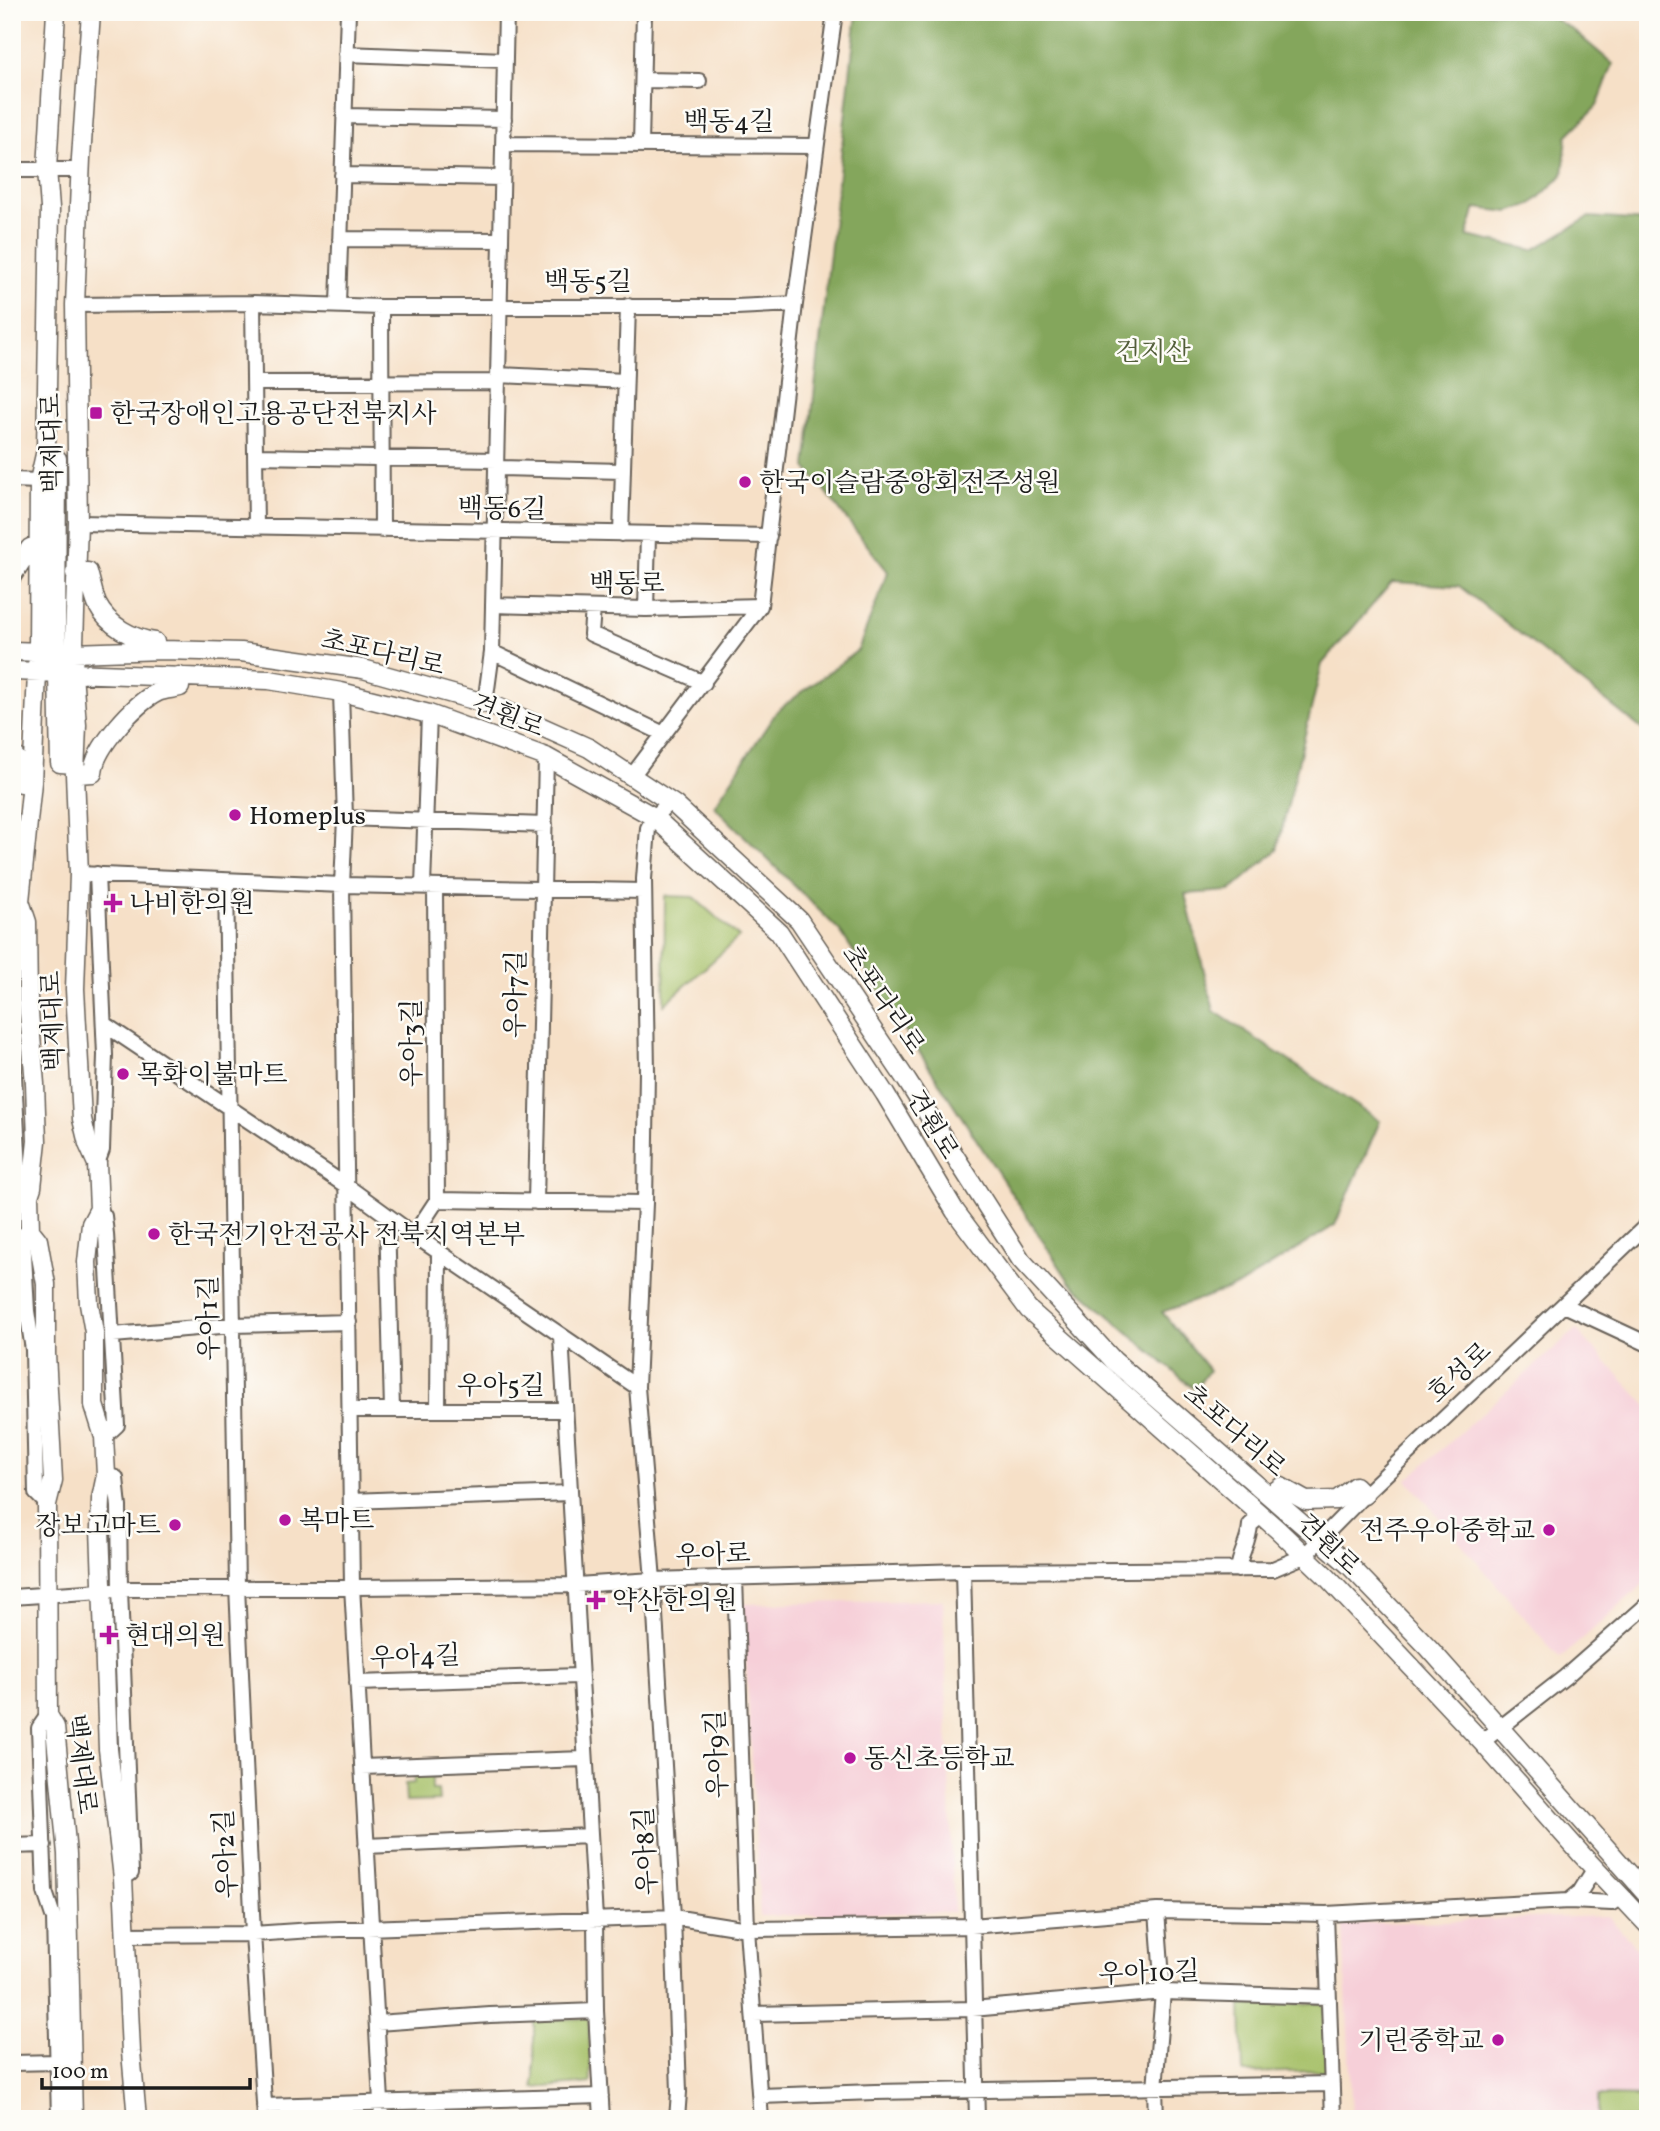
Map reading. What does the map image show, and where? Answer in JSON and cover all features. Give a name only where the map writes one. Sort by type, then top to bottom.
[{"type":"street","name":"백제대로","points":[[56,12],[47,169],[50,208],[46,450],[39,481],[38,652],[32,782],[20,901],[27,922],[37,1141],[29,1196],[30,1230],[38,1240],[46,1284],[46,1354],[53,1480],[47,1504],[48,1715],[55,1727],[66,1846],[71,2118]]},
{"type":"street","name":"백제대로","points":[[91,12],[80,170],[75,305],[78,523],[65,652],[66,674],[77,725],[75,769],[104,1024],[102,1150],[97,1164]]},
{"type":"street","points":[[338,304],[348,12]]},
{"type":"street","points":[[485,704],[492,652],[506,12]]},
{"type":"street","points":[[641,145],[644,12]]},
{"type":"street","points":[[632,776],[760,606],[795,304],[835,12]]},
{"type":"street","points":[[346,54],[505,60]]},
{"type":"street","points":[[643,80],[699,81]]},
{"type":"street","points":[[344,116],[504,119]]},
{"type":"street","name":"백동4길","points":[[503,144],[816,146]]},
{"type":"street","points":[[12,170],[80,170]]},
{"type":"street","points":[[342,175],[502,178]]},
{"type":"street","points":[[340,239],[501,240]]},
{"type":"street","points":[[253,303],[256,527]]},
{"type":"street","name":"백동5길","points":[[75,305],[253,303],[381,307],[736,307],[795,304]]},
{"type":"street","points":[[621,534],[628,306]]},
{"type":"street","points":[[381,307],[382,530]]},
{"type":"street","points":[[254,383],[498,379],[625,381]]},
{"type":"street","points":[[46,450],[57,459],[65,652]]},
{"type":"street","points":[[255,456],[382,458],[623,471]]},
{"type":"street","points":[[12,480],[39,481]]},
{"type":"street","name":"백동6길","points":[[78,523],[769,536]]},
{"type":"street","points":[[646,609],[648,535]]},
{"type":"street","points":[[12,576],[30,548],[39,545]]},
{"type":"street","points":[[75,573],[89,572],[98,605],[114,624],[136,640],[163,643],[163,650]]},
{"type":"street","name":"백동로","points":[[493,605],[646,609],[760,606]]},
{"type":"street","points":[[593,608],[591,634],[704,683]]},
{"type":"street","name":"초포다리로","points":[[12,652],[241,652],[362,669],[495,706],[589,748],[670,802],[799,920],[907,1081],[1021,1260],[1114,1361],[1349,1564],[1429,1648],[1648,1895]]},
{"type":"street","points":[[38,652],[66,674]]},
{"type":"street","points":[[492,652],[664,734]]},
{"type":"street","name":"견훤로","points":[[12,671],[270,680],[341,692],[429,714],[546,757],[653,817],[779,932],[885,1094],[955,1211],[1029,1310],[1327,1577],[1648,1925]]},
{"type":"street","points":[[75,769],[93,773],[93,763],[123,720],[158,692],[180,687],[179,676]]},
{"type":"street","points":[[341,692],[345,818],[342,885],[352,1586]]},
{"type":"street","name":"우아3길","points":[[429,714],[427,821],[437,1199]]},
{"type":"street","points":[[12,753],[19,762],[20,783],[32,782]]},
{"type":"street","name":"우아7길","points":[[536,1202],[546,757]]},
{"type":"street","points":[[653,1580],[637,1387],[645,1203],[647,1071],[643,891],[648,828],[653,817],[670,802]]},
{"type":"street","points":[[345,818],[545,825]]},
{"type":"street","name":"백제대로","points":[[88,874],[75,989],[82,1119],[88,1144],[97,1164],[99,1209],[91,1224],[87,1262],[89,1304],[94,1332],[94,1405],[104,1437],[106,1475],[101,1499],[101,1591],[108,1749],[123,1878],[131,2052],[137,2119]]},
{"type":"street","points":[[88,874],[342,885],[643,891]]},
{"type":"street","name":"우아1길","points":[[226,881],[237,1587]]},
{"type":"street","name":"백제대로","points":[[12,923],[13,906],[20,901]]},
{"type":"street","points":[[104,1024],[348,1187],[637,1387]]},
{"type":"street","name":"백제대로","points":[[12,1035],[21,1188],[29,1196]]},
{"type":"street","points":[[414,1235],[437,1199],[645,1203]]},
{"type":"street","name":"백제대로","points":[[99,1209],[104,1216],[117,1425],[104,1437]]},
{"type":"street","points":[[387,1216],[392,1410]]},
{"type":"street","name":"호성로","points":[[1304,1556],[1364,1495],[1648,1224]]},
{"type":"street","name":"백제대로","points":[[30,1230],[23,1235],[29,1330],[33,1350],[36,1493],[47,1504]]},
{"type":"street","points":[[350,1410],[438,1410],[439,1252]]},
{"type":"street","points":[[1564,1305],[1648,1344]]},
{"type":"street","points":[[113,1335],[233,1325],[349,1322]]},
{"type":"street","points":[[12,1330],[29,1330]]},
{"type":"street","name":"우아5길","points":[[561,1336],[577,1585],[579,1676],[594,1919],[602,2119]]},
{"type":"street","name":"우아5길","points":[[438,1410],[565,1410]]},
{"type":"street","name":"백제대로","points":[[106,1475],[116,1478],[120,1507],[120,1589],[131,1873],[123,1878]]},
{"type":"street","points":[[1270,1495],[1281,1487],[1306,1501],[1337,1500],[1355,1486],[1364,1495]]},
{"type":"street","points":[[351,1501],[569,1493]]},
{"type":"street","points":[[1238,1570],[1240,1553],[1249,1541],[1250,1525],[1261,1516]]},
{"type":"street","name":"우아로","points":[[12,1597],[120,1589],[577,1585],[653,1580],[962,1571],[1273,1569],[1304,1556]]},
{"type":"street","points":[[962,1571],[976,2119]]},
{"type":"street","name":"우아9길","points":[[734,1578],[747,1929],[761,2119]]},
{"type":"street","name":"우아8길","points":[[653,1580],[673,1917],[679,2092],[677,2119]]},
{"type":"street","name":"우아4길","points":[[352,1586],[382,2111]]},
{"type":"street","name":"우아2길","points":[[237,1587],[264,2112]]},
{"type":"street","points":[[1482,1742],[1565,1677],[1648,1604]]},
{"type":"street","name":"우아4길","points":[[357,1683],[579,1676]]},
{"type":"street","points":[[48,1715],[39,1728],[44,1892],[54,1919],[68,1944],[55,1968]]},
{"type":"street","points":[[362,1767],[584,1759]]},
{"type":"street","points":[[366,1846],[589,1836]]},
{"type":"street","points":[[12,1846],[44,1844]]},
{"type":"street","points":[[1569,1901],[1580,1892],[1595,1868]]},
{"type":"street","points":[[125,1935],[253,1934],[371,1927],[673,1917],[747,1929],[971,1926],[1157,1911],[1326,1914],[1569,1901],[1612,1903],[1622,1896]]},
{"type":"street","points":[[1156,2119],[1155,2088],[1163,1992],[1157,1911]]},
{"type":"street","points":[[1326,1914],[1333,2119]]},
{"type":"street","points":[[54,1919],[59,2094],[71,2118]]},
{"type":"street","name":"우아10길","points":[[754,2014],[972,2009],[1163,1992],[1328,1997]]},
{"type":"street","points":[[377,2023],[596,2011]]},
{"type":"street","points":[[12,2063],[58,2062]]},
{"type":"street","points":[[760,2096],[1332,2084]]},
{"type":"street","points":[[264,2112],[382,2111],[493,2100],[601,2096]]},
{"type":"shaded area","name":"전주우아중학교","points":[[1576,1329],[1648,1407],[1648,1580],[1560,1659],[1407,1480]]},
{"type":"shaded area","name":"동신초등학교","points":[[943,1600],[954,1912],[760,1916],[743,1604]]},
{"type":"shaded area","name":"기린중학교","points":[[1608,1916],[1648,1961],[1648,2119],[1352,2119],[1343,1924]]},
{"type":"green space","name":"건지산","points":[[857,12],[1543,12],[1573,30],[1613,64],[1597,106],[1567,136],[1563,175],[1532,204],[1509,212],[1476,208],[1467,236],[1533,250],[1589,217],[1648,221],[1648,734],[1459,586],[1392,582],[1322,664],[1277,850],[1230,891],[1185,894],[1214,1011],[1380,1121],[1335,1225],[1238,1286],[1162,1312],[1209,1370],[1195,1390],[1069,1281],[840,931],[714,806],[777,711],[858,650],[888,572],[806,467]]},
{"type":"green space","points":[[665,896],[693,897],[739,937],[664,1005]]},
{"type":"green space","points":[[437,1772],[438,1776],[432,1777],[432,1790],[438,1790],[439,1801],[406,1802],[405,1784],[414,1783],[414,1773]]},
{"type":"green space","points":[[1325,2003],[1326,2071],[1243,2073],[1241,2005]]},
{"type":"green space","points":[[589,2018],[591,2083],[534,2088],[534,2020]]},
{"type":"green space","points":[[1598,2096],[1648,2097],[1648,2119],[1598,2119]]},
{"type":"place","name":"한국장애인고용공단전북지사","points":[[96,413]]},
{"type":"place","name":"한국이슬람중앙회전주성원","points":[[745,482]]},
{"type":"place","name":"Homeplus","points":[[235,815]]},
{"type":"place","name":"나비한의원","points":[[113,903]]},
{"type":"place","name":"목화이불마트","points":[[123,1074]]},
{"type":"place","name":"한국전기안전공사 전북지역본부","points":[[154,1234]]},
{"type":"place","name":"복마트","points":[[285,1520]]},
{"type":"place","name":"장보고마트","points":[[175,1525]]},
{"type":"place","name":"전주우아중학교","points":[[1549,1530]]},
{"type":"place","name":"약산한의원","points":[[596,1600]]},
{"type":"place","name":"현대의원","points":[[109,1635]]},
{"type":"place","name":"동신초등학교","points":[[850,1758]]},
{"type":"place","name":"기린중학교","points":[[1498,2040]]}]
